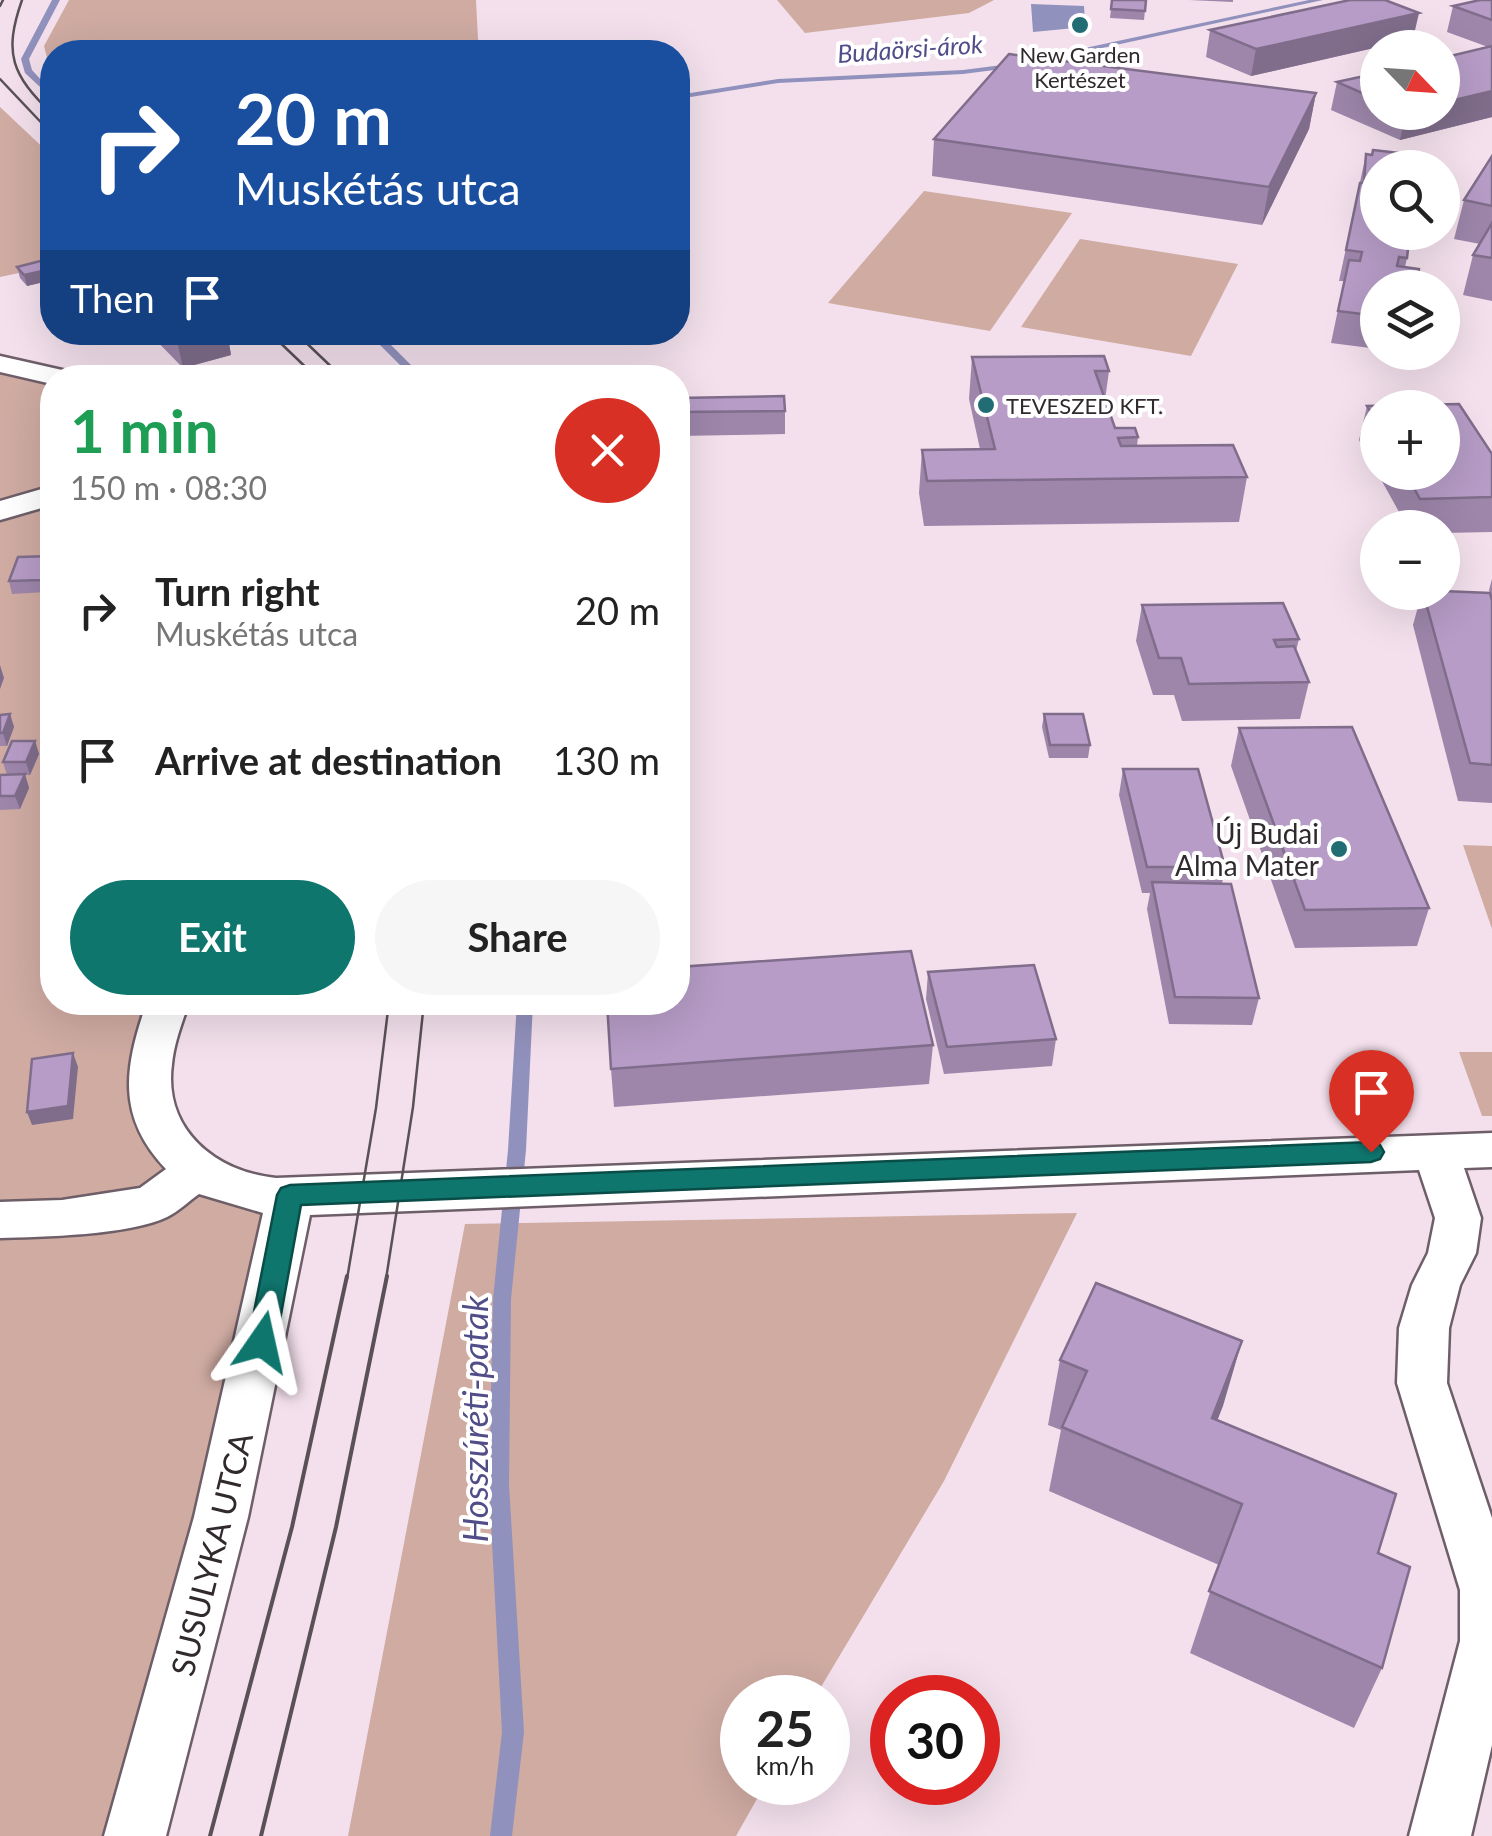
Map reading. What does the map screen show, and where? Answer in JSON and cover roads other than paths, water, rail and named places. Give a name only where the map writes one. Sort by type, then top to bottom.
[{"type":"street","points":[[0,364],[40,373]]},
{"type":"street","points":[[0,511],[40,499]]},
{"type":"street","points":[[164,1015],[153,1047],[149,1082],[154,1115],[170,1144],[196,1171],[237,1190],[290,1195],[449,1190],[1492,1150]]},
{"type":"street","points":[[1435,1150],[1458,1218],[1452,1252],[1436,1285],[1424,1328],[1422,1382],[1488,1590],[1488,1640],[1440,1836]]},
{"type":"street","points":[[0,1220],[62,1218],[152,1204],[196,1171]]},
{"type":"street","name":"SUSULYKA UTCA","points":[[135,1836],[174,1708],[252,1388],[290,1195]]},
{"type":"water","points":[[1031,4],[1084,6],[1085,22],[1075,28],[1033,32]]},
{"type":"waterway","name":"Hosszúréti-patak","points":[[40,84],[28,71],[25,59],[56,0]]},
{"type":"waterway","name":"Budaörsi-árok","points":[[690,95],[778,81],[1010,66],[1319,0]]},
{"type":"waterway","name":"Hosszúréti-patak","points":[[385,345],[406,365]]},
{"type":"waterway","name":"Hosszúréti-patak","points":[[501,1836],[513,1732],[499,1485],[502,1299],[517,1150],[524,1015]]},
{"type":"tram line","points":[[0,6],[3,0]]},
{"type":"tram line","points":[[22,0],[13,35],[15,63],[40,100]]},
{"type":"tram line","points":[[0,79],[40,121]]},
{"type":"tram line","points":[[283,345],[303,365]]},
{"type":"tram line","points":[[309,345],[329,365]]},
{"type":"tram line","points":[[347,1279],[387,1015]]},
{"type":"tram line","points":[[386,1279],[413,1107],[423,1015]]},
{"type":"tram line","points":[[210,1836],[292,1527],[347,1276]]},
{"type":"tram line","points":[[261,1836],[336,1527],[387,1276]]},
{"type":"place","name":"New Garden Kertészet","points":[[1080,25]]},
{"type":"place","name":"TEVESZED KFT.","points":[[986,405]]},
{"type":"place","name":"Új Budai Alma Mater","points":[[1339,849]]}]
